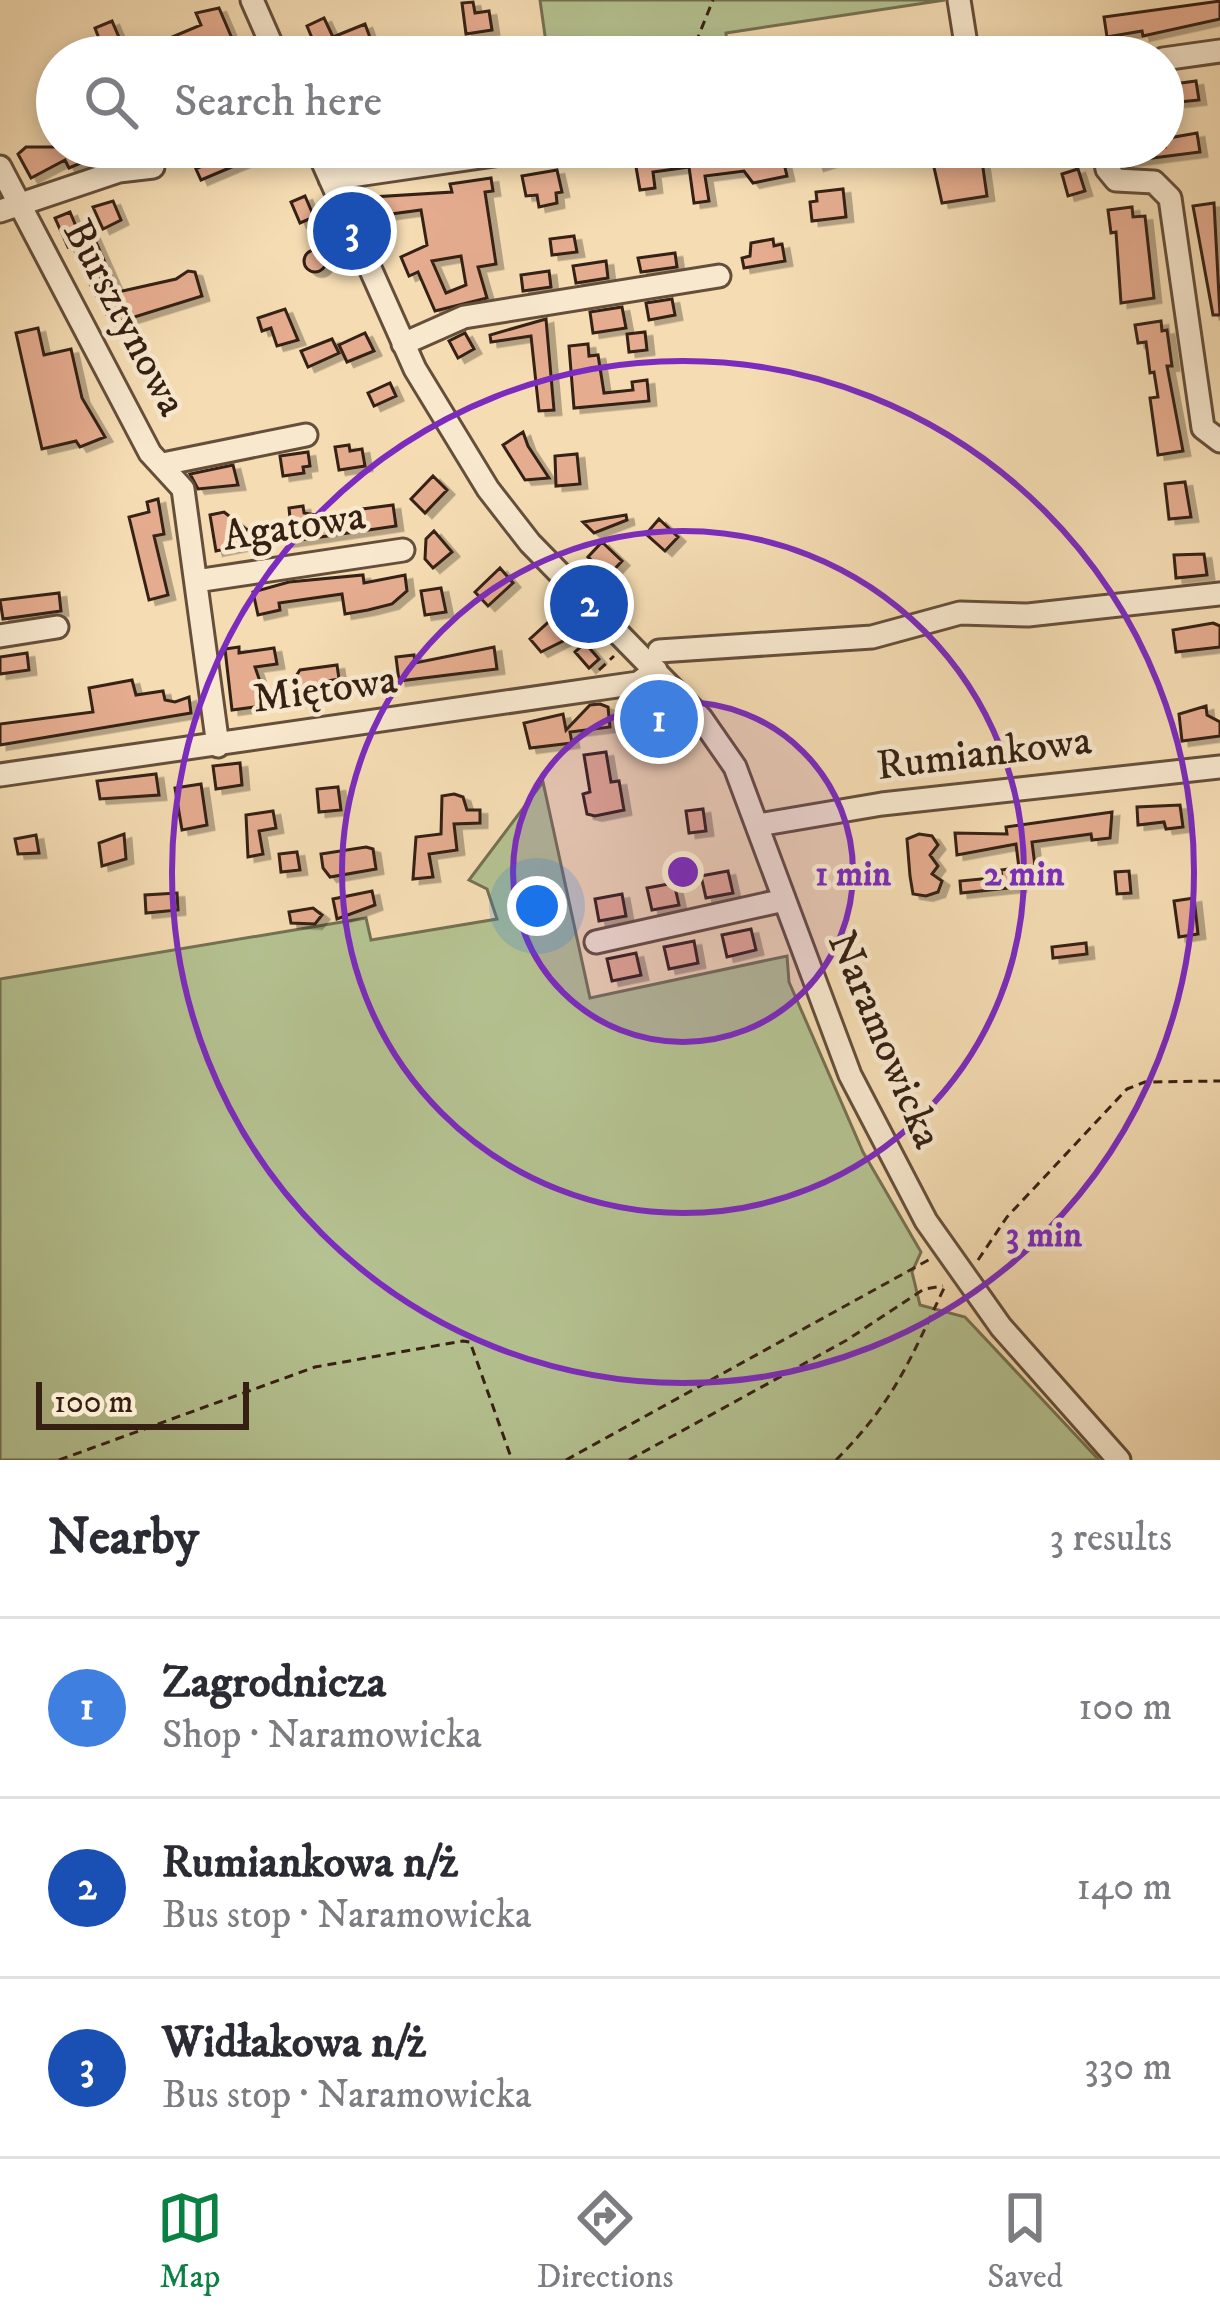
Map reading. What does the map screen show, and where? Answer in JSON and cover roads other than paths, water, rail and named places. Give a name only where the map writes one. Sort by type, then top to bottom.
[{"type":"street","points":[[252,0],[268,36]]},
{"type":"street","points":[[959,0],[965,36]]},
{"type":"street","points":[[1184,56],[1220,52]]},
{"type":"street","name":"Bursztynowa","points":[[0,167],[10,208],[150,453],[184,489],[218,746]]},
{"type":"street","name":"Bursztynowa","points":[[10,208],[119,171],[144,168]]},
{"type":"street","name":"Naramowicka","points":[[325,168],[403,344],[447,425],[502,509],[658,660],[722,745],[758,825],[864,1108],[959,1275],[1119,1460]]},
{"type":"street","points":[[329,178],[400,168]]},
{"type":"street","points":[[1107,168],[1116,180],[1154,182],[1170,198],[1203,428],[1220,441]]},
{"type":"street","points":[[403,344],[464,317],[719,276]]},
{"type":"street","name":"Bursztynowa","points":[[163,464],[306,435]]},
{"type":"street","name":"Agatowa","points":[[196,581],[404,550]]},
{"type":"street","name":"Miętowa","points":[[0,775],[638,683],[658,660],[872,638],[960,613],[1028,615],[1220,594]]},
{"type":"street","points":[[0,636],[57,628]]},
{"type":"street","name":"Rumiankowa","points":[[758,825],[924,799],[1220,767]]},
{"type":"street","points":[[596,942],[784,900]]},
{"type":"place","name":"Widłakowa n/ż","points":[[352,231]]},
{"type":"place","name":"Rumiankowa n/ż","points":[[589,604]]},
{"type":"place","name":"Zagrodnicza","points":[[659,719]]}]
